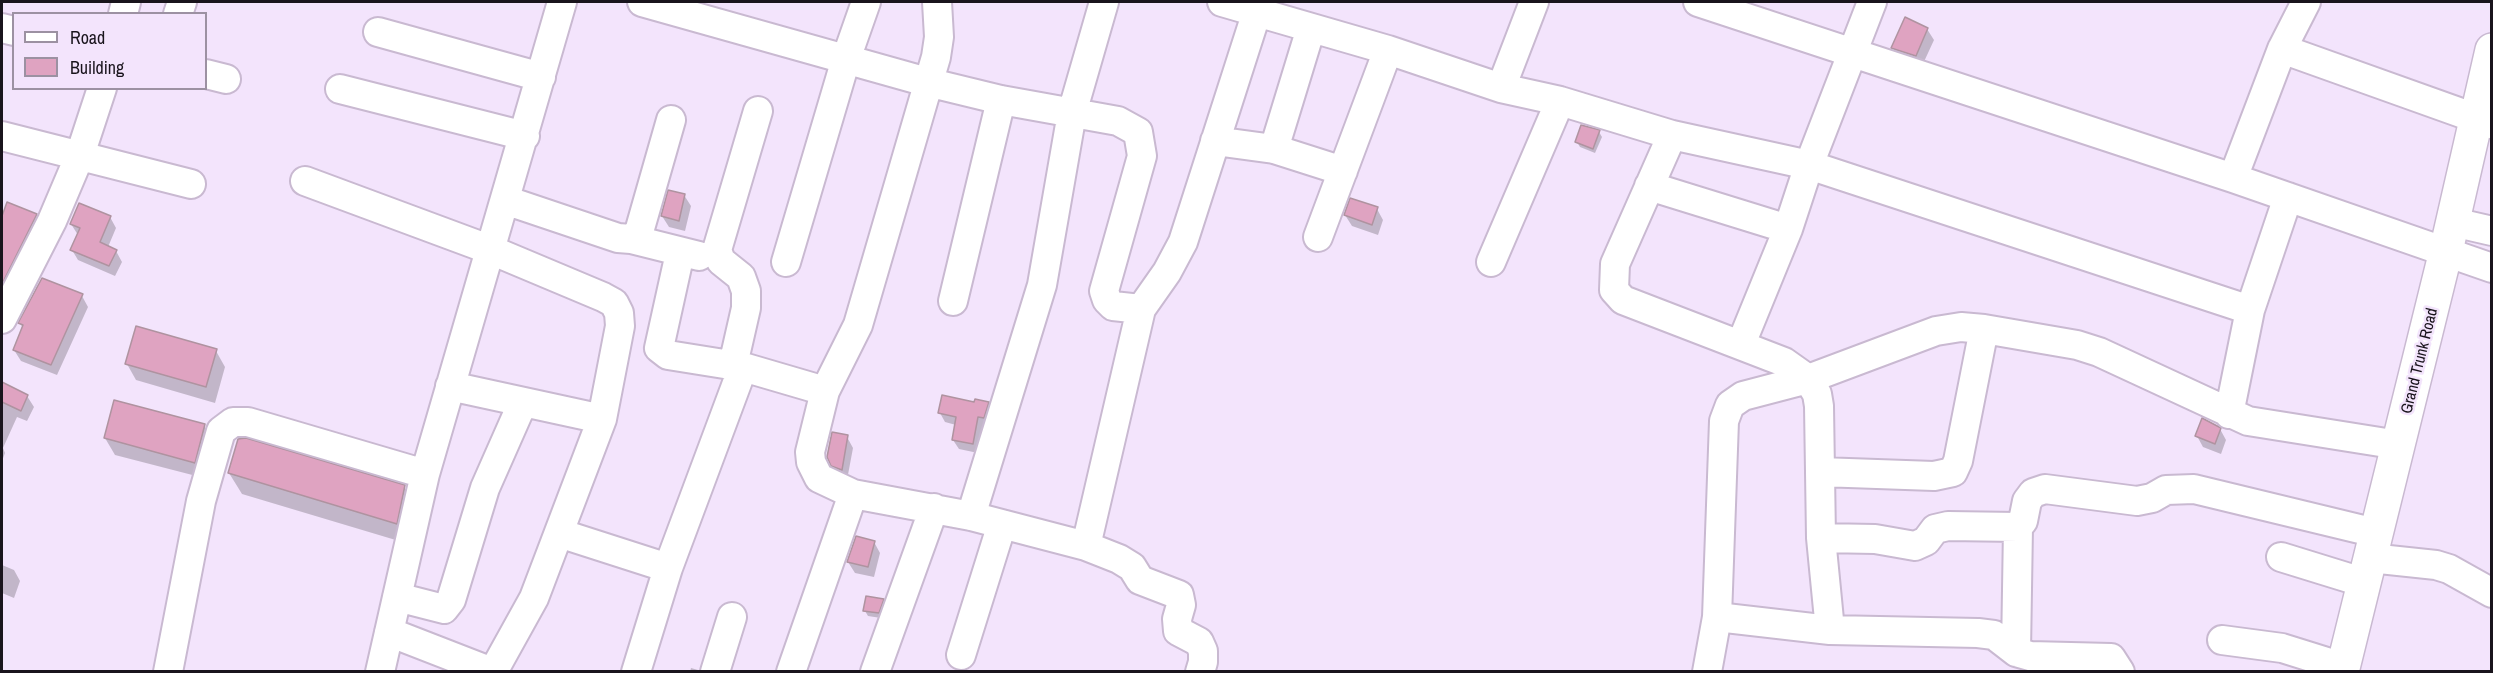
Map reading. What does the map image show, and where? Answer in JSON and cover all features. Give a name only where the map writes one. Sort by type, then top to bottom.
[{"type":"main road","name":"Grand Trunk Road","points":[[2343,669],[2450,237],[2484,122],[2492,50]]},
{"type":"street","points":[[380,672],[425,474],[525,136],[562,2]]},
{"type":"street","points":[[642,2],[676,6],[927,82],[1001,100],[1118,122],[1138,132],[1142,156],[1104,291],[1107,300],[1113,306],[1141,309]]},
{"type":"street","points":[[786,262],[846,59],[866,2]]},
{"type":"street","points":[[937,2],[939,37],[927,82],[858,325],[825,391],[810,452],[811,462],[819,478],[853,494],[934,508],[1002,524],[1086,546],[1132,567],[1140,580],[1179,595],[1181,605],[1177,619],[1178,631],[1199,642],[1203,651],[1200,672]]},
{"type":"street","points":[[971,516],[1042,285],[1072,113],[1104,2]]},
{"type":"street","points":[[1222,2],[1258,7],[1311,28],[1388,50],[1501,88],[1560,101],[1672,135],[1809,165],[2250,310]]},
{"type":"street","points":[[1501,88],[1534,2]]},
{"type":"street","points":[[1698,2],[2288,197],[2450,237],[2492,231]]},
{"type":"street","points":[[1741,344],[1788,229],[1809,165],[1872,2]]},
{"type":"street","points":[[2234,178],[2282,48],[2306,2]]},
{"type":"street","points":[[1086,546],[1141,309],[1167,272],[1184,242],[1258,7]]},
{"type":"street","points":[[1274,149],[1311,28]]},
{"type":"street","points":[[378,32],[541,77]]},
{"type":"street","points":[[2282,48],[2484,122]]},
{"type":"street","points":[[1318,237],[1388,50]]},
{"type":"street","points":[[339,89],[525,136]]},
{"type":"street","points":[[2,319],[52,221],[80,155],[101,90]]},
{"type":"street","points":[[953,301],[1001,100]]},
{"type":"street","points":[[1491,262],[1560,101]]},
{"type":"street","points":[[720,261],[717,250],[719,238],[758,111]]},
{"type":"street","points":[[631,239],[639,232],[671,120]]},
{"type":"street","points":[[1672,135],[1615,264],[1614,290],[1623,300],[1784,362],[1808,379],[1817,394],[1819,406],[1821,538],[1830,630]]},
{"type":"street","points":[[2,136],[191,184]]},
{"type":"street","points":[[1215,141],[1274,149],[1343,171]]},
{"type":"street","points":[[305,181],[490,250],[614,303],[620,326],[602,419],[534,598],[492,672],[389,632]]},
{"type":"street","points":[[1649,186],[1788,229]]},
{"type":"street","points":[[2229,414],[2250,310],[2288,197]]},
{"type":"street","points":[[506,200],[618,238],[631,239],[720,261],[741,277],[746,291],[746,308],[738,366],[668,568],[636,672]]},
{"type":"street","points":[[2450,237],[2492,268]]},
{"type":"street","points":[[680,252],[660,348],[668,354],[738,366],[825,391]]},
{"type":"street","points":[[1707,672],[1717,617],[1724,421],[1730,405],[1743,396],[1808,379],[1936,331],[1961,327],[1984,329],[2077,345],[2099,352],[2229,414],[2265,424],[2399,445]]},
{"type":"street","points":[[1820,472],[1934,476],[1953,472],[1958,461],[1984,329]]},
{"type":"street","points":[[450,386],[602,419]]},
{"type":"street","points":[[397,597],[444,609],[451,600],[484,488],[523,402]]},
{"type":"street","points":[[168,672],[201,501],[221,431],[233,422],[248,422],[425,474]]},
{"type":"street","points":[[2016,652],[2018,527],[2023,521],[2024,509],[2033,493],[2045,489],[2137,501],[2181,488],[2369,558]]},
{"type":"street","points":[[791,672],[853,494]]},
{"type":"street","points":[[875,672],[934,508]]},
{"type":"street","points":[[961,655],[1002,524]]},
{"type":"street","points":[[1821,538],[1875,539],[1915,546],[1926,541],[1935,530],[1948,526],[2018,527]]},
{"type":"street","points":[[559,533],[668,568]]},
{"type":"street","points":[[2281,557],[2369,558],[2436,565],[2449,569],[2492,593]]},
{"type":"street","points":[[715,672],[732,617]]},
{"type":"street","points":[[1717,617],[1830,630],[1994,635],[2016,652],[2030,656],[2111,658],[2120,672]]},
{"type":"street","points":[[2222,640],[2278,660],[2343,669]]},
{"type":"building","points":[[1905,17],[1928,28],[1916,56],[1891,48]]},
{"type":"building","points":[[1581,125],[1600,130],[1593,149],[1575,142]]},
{"type":"building","points":[[668,190],[685,194],[679,221],[661,216]]},
{"type":"building","points":[[1350,198],[1378,207],[1372,225],[1344,215]]},
{"type":"building","points":[[7,202],[37,214],[2,284],[2,216]]},
{"type":"building","points":[[79,203],[111,216],[100,242],[117,250],[109,266],[70,250],[80,228],[70,224]]},
{"type":"building","points":[[42,278],[83,294],[51,365],[13,350],[23,325],[18,323]]},
{"type":"building","points":[[136,326],[217,349],[206,387],[125,364]]},
{"type":"building","points":[[2,382],[28,395],[21,411],[2,402]]},
{"type":"building","points":[[942,395],[974,402],[975,399],[989,402],[984,418],[978,417],[973,444],[952,440],[956,417],[938,413]]},
{"type":"building","points":[[114,400],[205,424],[195,463],[104,438]]},
{"type":"building","points":[[2202,418],[2221,428],[2215,444],[2195,436]]},
{"type":"building","points":[[832,432],[848,435],[842,470],[831,466],[827,457]]},
{"type":"building","points":[[246,438],[405,485],[397,524],[228,473],[238,439]]},
{"type":"building","points":[[856,536],[875,541],[868,567],[847,562]]},
{"type":"building","points":[[866,596],[884,599],[879,613],[863,611]]}]
